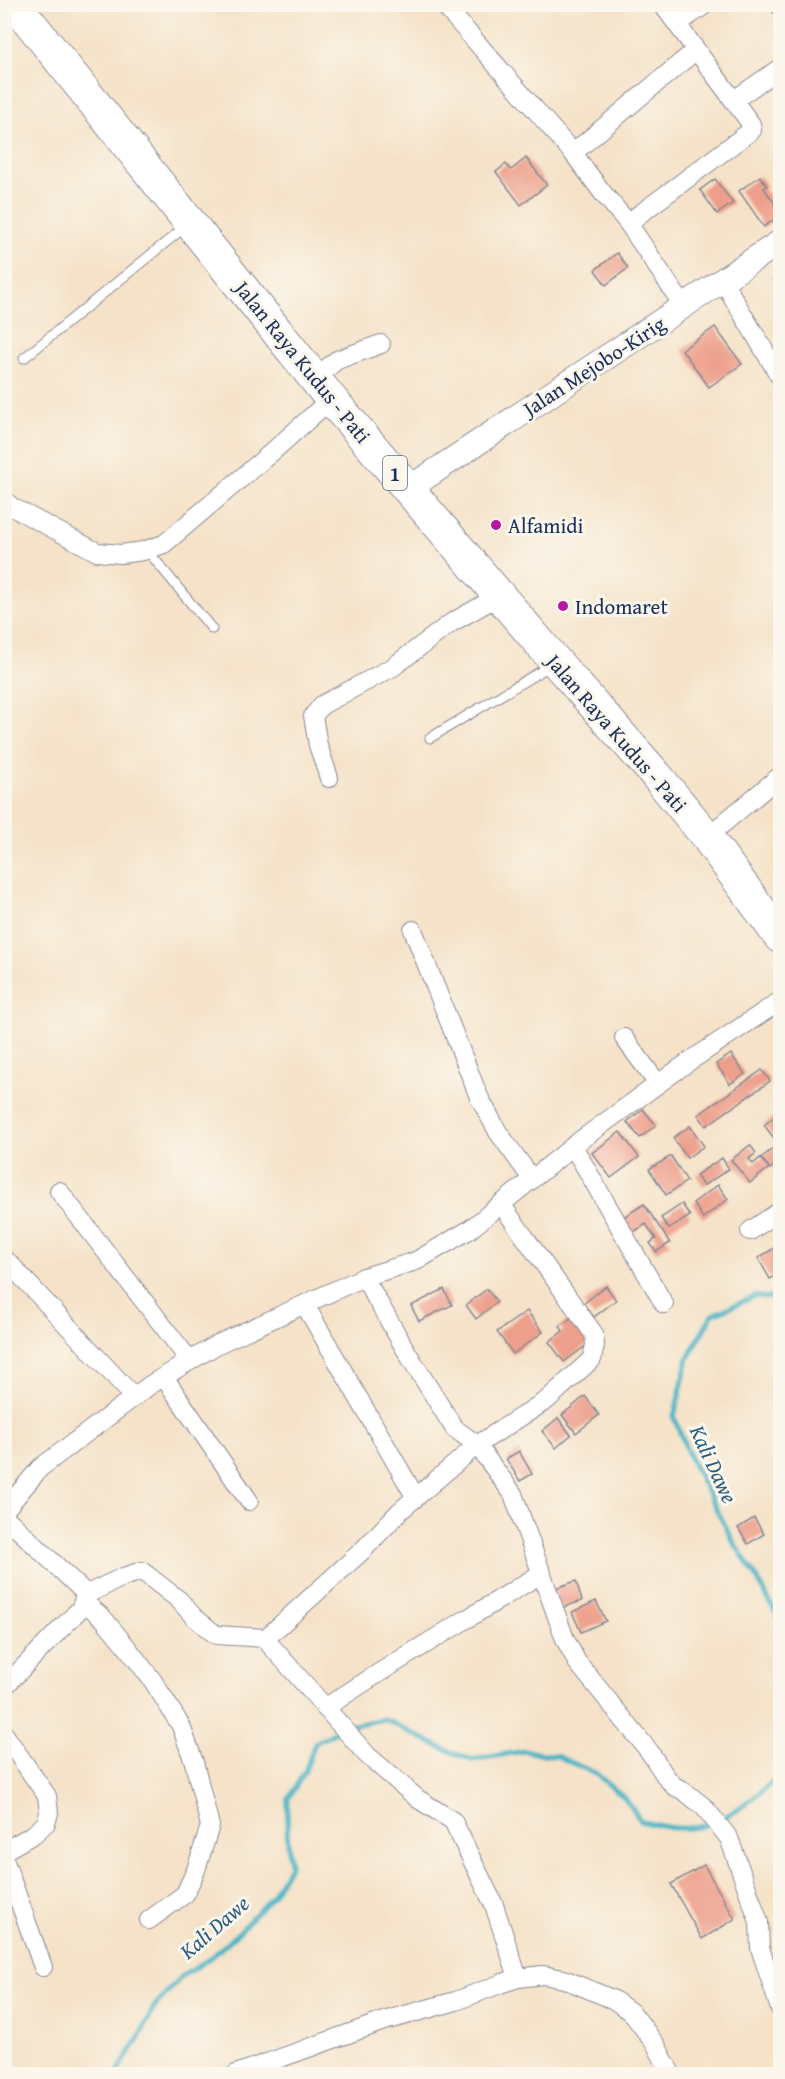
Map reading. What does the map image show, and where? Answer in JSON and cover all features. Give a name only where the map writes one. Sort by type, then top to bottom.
[{"type":"highway","name":"Jalan Raya Kudus - Pati","points":[[15,4],[323,388],[499,596],[656,775],[706,837],[780,937]]},
{"type":"street","points":[[628,223],[752,130],[752,124],[662,4]]},
{"type":"street","points":[[677,24],[706,4]]},
{"type":"street","points":[[444,5],[573,153],[628,223],[684,307]]},
{"type":"street","points":[[573,153],[696,50]]},
{"type":"street","points":[[734,100],[780,68]]},
{"type":"street","name":"Jalan Mejobo-Kirig","points":[[408,489],[780,242]]},
{"type":"street","points":[[723,281],[780,377]]},
{"type":"street","points":[[4,500],[12,507],[97,552],[121,554],[147,550],[164,544],[272,452],[323,388],[338,360],[381,344]]},
{"type":"street","points":[[329,778],[313,716],[322,705],[393,668],[451,623],[499,596]]},
{"type":"street","points":[[706,837],[780,776]]},
{"type":"street","points":[[413,930],[479,1096],[498,1132],[532,1179]]},
{"type":"street","points":[[149,1920],[185,1894],[196,1870],[210,1826],[194,1762],[181,1725],[153,1681],[85,1599],[82,1590],[4,1514],[40,1468],[164,1377],[218,1344],[364,1277],[416,1261],[469,1230],[573,1146],[658,1084],[780,1001]]},
{"type":"street","points":[[624,1038],[658,1084]]},
{"type":"street","points":[[573,1146],[664,1304]]},
{"type":"street","points":[[59,1191],[190,1361]]},
{"type":"street","points":[[4,1687],[81,1608],[85,1599],[123,1577],[142,1571],[179,1600],[194,1617],[216,1635],[266,1638],[477,1444],[547,1400],[592,1359],[595,1345],[594,1334],[501,1204]]},
{"type":"street","points":[[750,1231],[780,1211]]},
{"type":"street","points":[[4,1261],[134,1397]]},
{"type":"street","points":[[364,1277],[454,1428],[477,1444],[513,1494],[564,1639],[577,1662],[638,1737],[666,1777],[674,1786],[704,1807],[729,1838],[759,1922],[760,1948],[780,2009]]},
{"type":"street","points":[[305,1305],[416,1498]]},
{"type":"street","points":[[164,1377],[249,1501]]},
{"type":"street","points":[[325,1708],[381,1670],[440,1637],[542,1573]]},
{"type":"street","points":[[266,1638],[266,1641],[367,1755],[418,1799],[453,1821],[494,1905],[518,1978]]},
{"type":"street","points":[[4,1734],[47,1796],[49,1813],[46,1822],[34,1834],[4,1851]]},
{"type":"street","points":[[4,1859],[44,1967]]},
{"type":"street","points":[[236,2074],[384,2021],[456,2001],[518,1978],[543,1975],[564,1979],[615,2000],[632,2013],[656,2045],[671,2074]]},
{"type":"lane","points":[[24,358],[190,223]]},
{"type":"lane","points":[[147,550],[212,629]]},
{"type":"lane","points":[[430,738],[556,662]]},
{"type":"building","points":[[768,4],[780,4],[780,9],[774,13]]},
{"type":"building","points":[[526,158],[547,185],[521,205],[496,172],[506,164],[511,170]]},
{"type":"building","points":[[760,176],[767,186],[764,188],[780,211],[780,215],[764,227],[739,191]]},
{"type":"building","points":[[715,179],[733,203],[717,214],[700,190]]},
{"type":"building","points":[[617,253],[628,268],[606,285],[595,270]]},
{"type":"building","points":[[780,274],[780,291],[773,279]]},
{"type":"building","points":[[715,327],[742,364],[709,387],[682,350]]},
{"type":"building","points":[[731,1054],[745,1074],[730,1084],[716,1064]]},
{"type":"building","points":[[762,1070],[770,1081],[706,1126],[698,1115]]},
{"type":"building","points":[[643,1109],[656,1125],[640,1138],[627,1122]]},
{"type":"building","points":[[780,1112],[780,1146],[764,1125]]},
{"type":"building","points":[[690,1126],[704,1146],[687,1158],[673,1138]]},
{"type":"building","points":[[620,1132],[639,1157],[611,1178],[592,1153]]},
{"type":"building","points":[[750,1145],[756,1153],[749,1159],[753,1164],[760,1158],[769,1168],[750,1183],[731,1160]]},
{"type":"building","points":[[776,1146],[780,1151],[780,1160],[770,1169],[761,1158]]},
{"type":"building","points":[[671,1156],[687,1181],[666,1195],[649,1169]]},
{"type":"building","points":[[722,1158],[729,1169],[703,1186],[696,1175]]},
{"type":"building","points":[[718,1185],[728,1199],[703,1218],[693,1203]]},
{"type":"building","points":[[644,1204],[670,1243],[656,1252],[650,1243],[656,1239],[646,1224],[629,1235],[619,1220]]},
{"type":"building","points":[[682,1204],[690,1216],[669,1229],[661,1218]]},
{"type":"building","points":[[776,1247],[780,1254],[780,1273],[770,1279],[758,1258]]},
{"type":"building","points":[[606,1286],[616,1300],[594,1317],[583,1304]]},
{"type":"building","points":[[444,1289],[452,1305],[419,1321],[411,1306]]},
{"type":"building","points":[[487,1289],[497,1302],[476,1319],[466,1305]]},
{"type":"building","points":[[527,1311],[543,1332],[513,1354],[497,1332]]},
{"type":"building","points":[[572,1317],[591,1342],[564,1362],[549,1342],[563,1331],[560,1326]]},
{"type":"building","points":[[585,1396],[599,1415],[576,1433],[562,1415]]},
{"type":"building","points":[[558,1418],[571,1435],[556,1448],[542,1431]]},
{"type":"building","points":[[519,1451],[532,1474],[520,1481],[506,1459]]},
{"type":"building","points":[[754,1518],[764,1534],[748,1544],[738,1528]]},
{"type":"building","points":[[576,1581],[582,1601],[560,1608],[553,1589]]},
{"type":"building","points":[[596,1601],[606,1621],[581,1632],[572,1612]]},
{"type":"building","points":[[704,1865],[735,1919],[702,1939],[671,1884]]},
{"type":"waterway","name":"Kali Dawe","points":[[780,1299],[756,1296],[712,1315],[688,1358],[674,1417],[690,1458],[733,1541],[757,1578],[780,1621]]},
{"type":"waterway","name":"Kali Dawe","points":[[348,1726],[384,1719],[472,1760],[524,1751],[557,1756],[595,1773],[625,1798],[641,1821],[671,1827],[702,1826],[723,1818],[764,1790],[780,1774]]},
{"type":"waterway","name":"Kali Dawe","points":[[116,2074],[139,2038],[154,2007],[182,1976],[212,1957],[240,1931],[271,1897],[290,1866],[287,1831],[288,1799],[305,1771],[315,1743],[340,1730]]},
{"type":"place","name":"Alfamidi","points":[[496,525]]},
{"type":"place","name":"Indomaret","points":[[563,606]]}]
